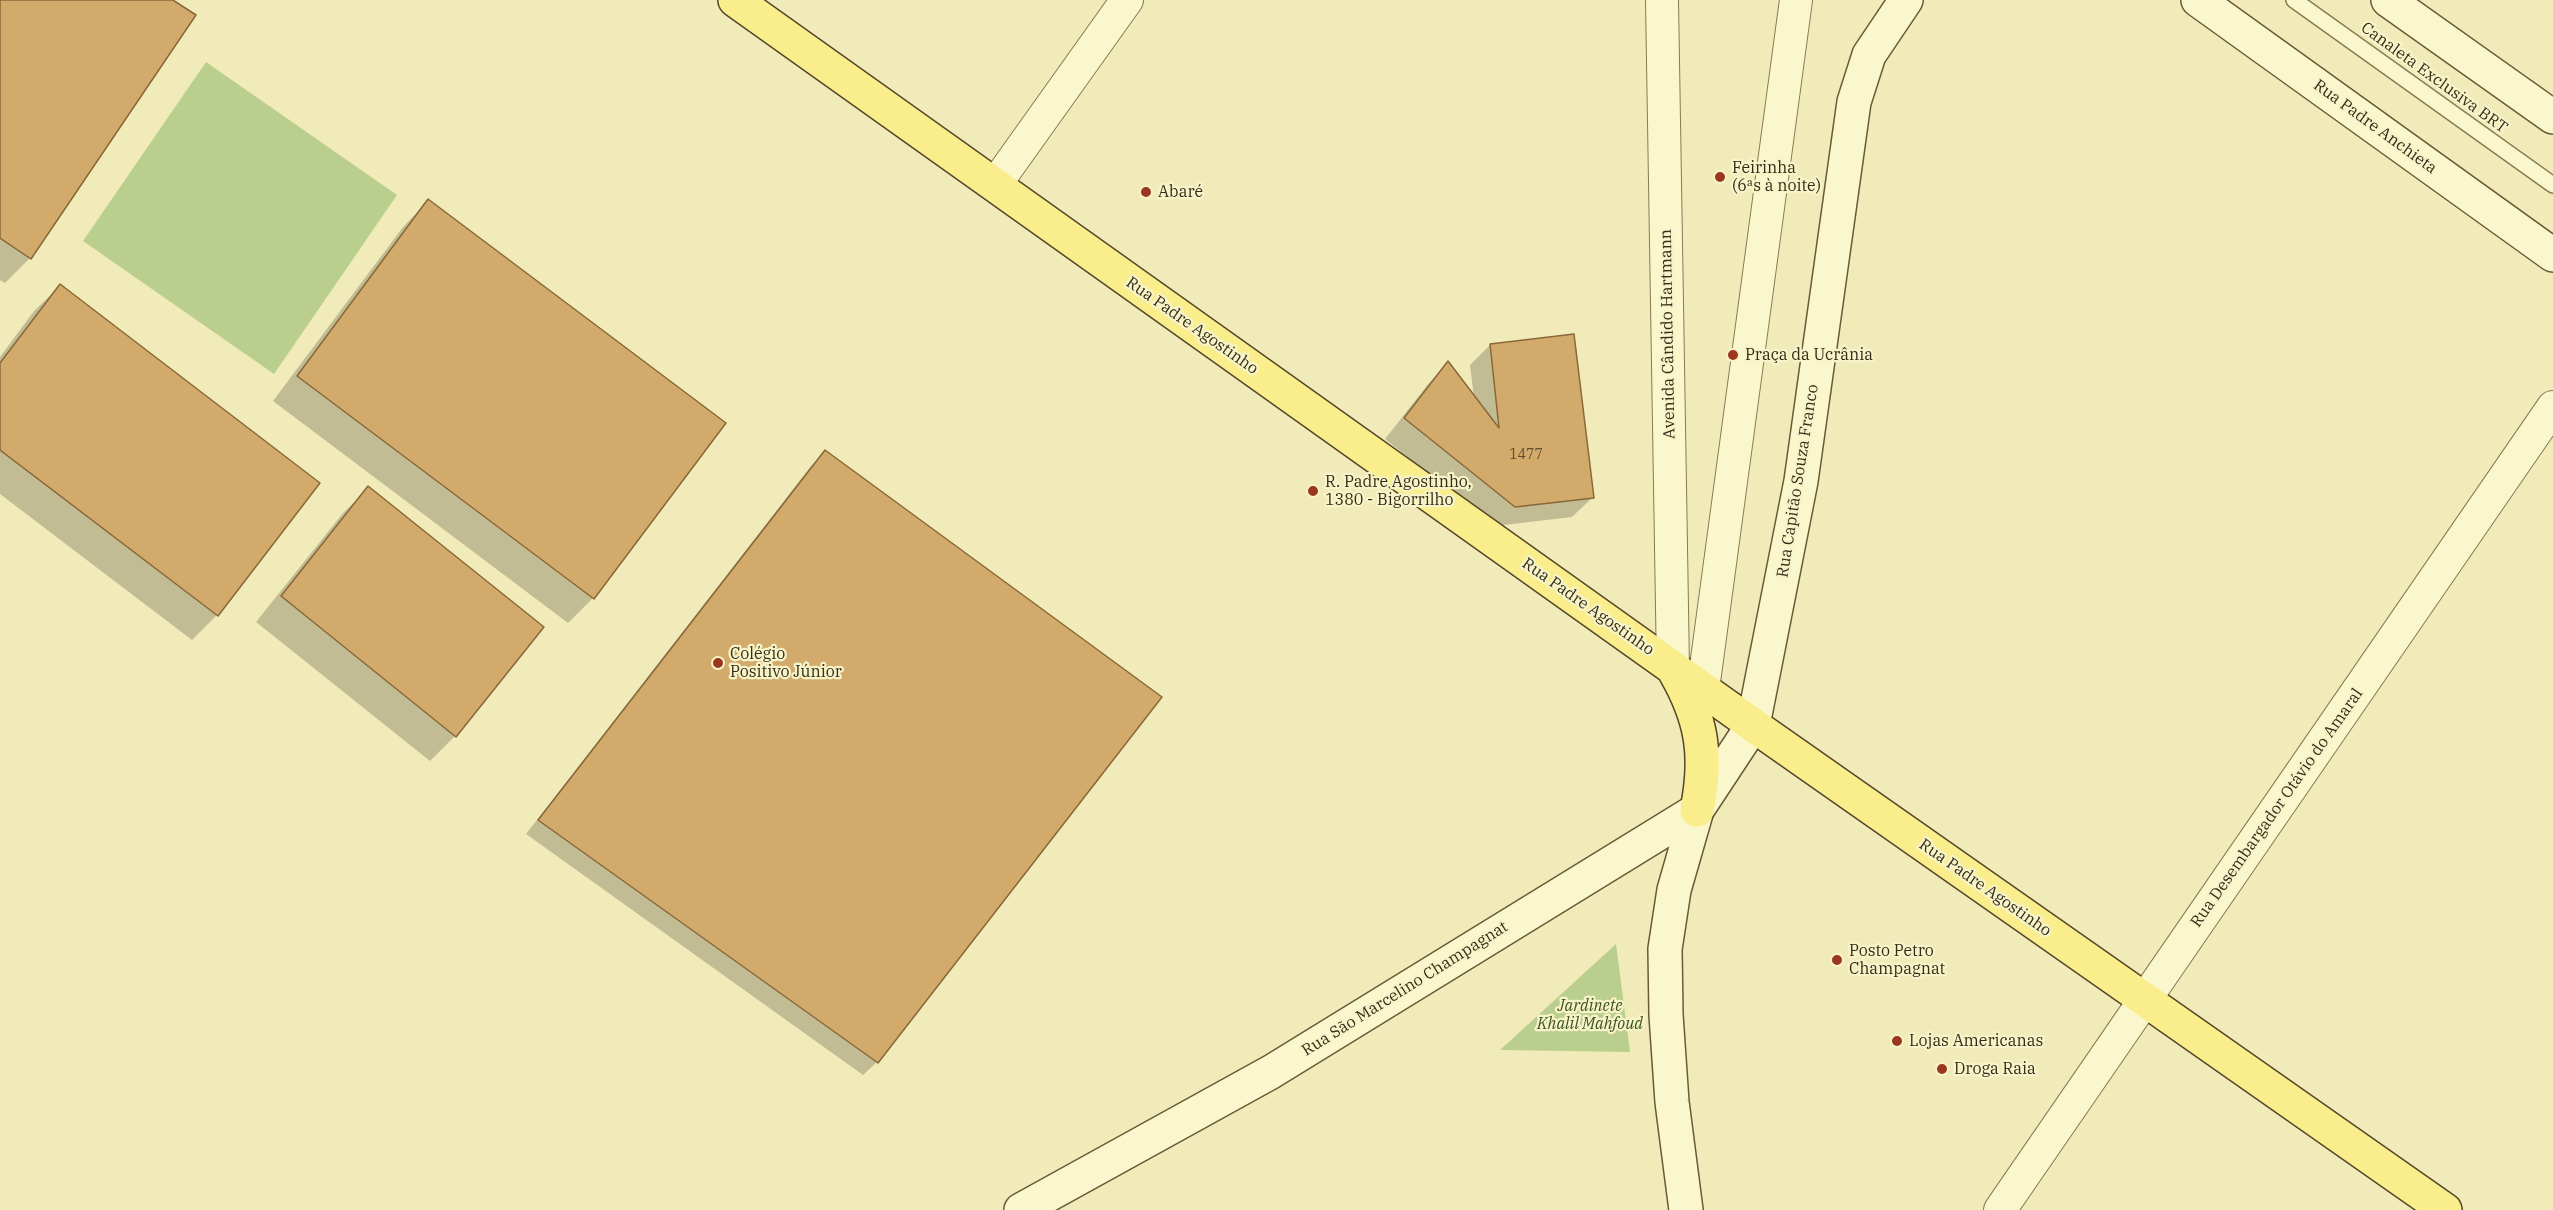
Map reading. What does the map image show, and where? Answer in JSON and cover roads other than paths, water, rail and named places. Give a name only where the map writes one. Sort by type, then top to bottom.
[{"type":"main road","name":"Rua Padre Agostinho","points":[[735,0],[1753,725],[2445,1210]]},
{"type":"main road","name":"Rua Capitão Souza Franco","points":[[1753,725],[1801,482],[1854,102],[1869,55],[1906,0]]},
{"type":"main road","name":"Rua Padre Anchieta","points":[[2198,0],[2553,255]]},
{"type":"main road","points":[[2388,0],[2553,117]]},
{"type":"main road","points":[[1673,668],[1688,693],[1698,721],[1703,751],[1703,781],[1674,890],[1665,949],[1671,1102],[1686,1210]]},
{"type":"main road","name":"Rua São Marcelino Champagnat","points":[[1021,1210],[1271,1072],[1697,810],[1753,725]]},
{"type":"street","points":[[995,185],[1127,0]]},
{"type":"street","name":"Avenida Cândido Hartmann","points":[[1662,0],[1673,668]]},
{"type":"street","points":[[1703,689],[1796,0]]},
{"type":"street","name":"Rua Desembargador Otávio do Amaral","points":[[2000,1210],[2553,406]]},
{"type":"lane","name":"Canaleta Exclusiva BRT","points":[[2294,0],[2553,185]]},
{"type":"place","name":"Feirinha (6ªs à noite)","points":[[1720,177]]},
{"type":"place","name":"Abaré","points":[[1146,192]]},
{"type":"place","name":"Praça da Ucrânia","points":[[1733,355]]},
{"type":"place","name":"R. Padre Agostinho, 1380 - Bigorrilho","points":[[1313,491]]},
{"type":"place","name":"Colégio Positivo Júnior","points":[[718,663]]},
{"type":"place","name":"Posto Petro Champagnat","points":[[1837,960]]},
{"type":"place","name":"Lojas Americanas","points":[[1897,1041]]},
{"type":"place","name":"Droga Raia","points":[[1942,1069]]},
{"type":"park label","name":"Jardinete Khalil Mahfoud","points":[[1590,1015]]}]
